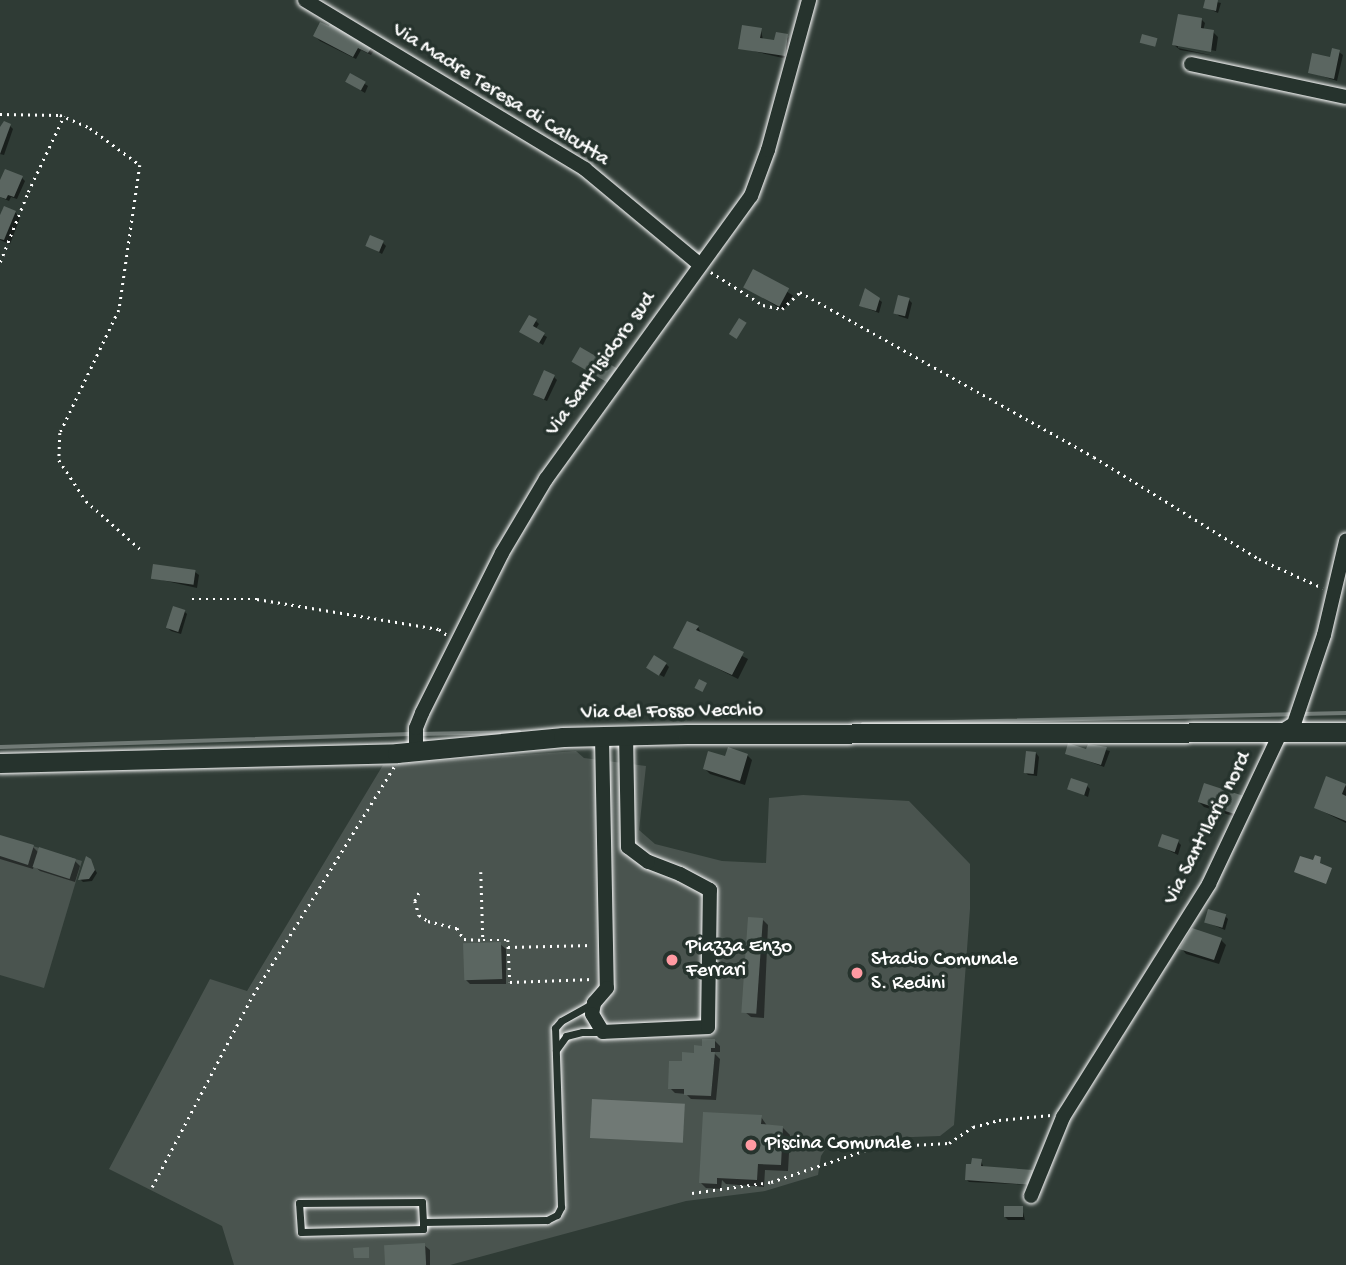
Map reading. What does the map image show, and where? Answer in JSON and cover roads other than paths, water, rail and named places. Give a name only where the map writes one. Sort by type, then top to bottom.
[{"type":"street","name":"Via Madre Teresa di Calcutta","points":[[304,0],[585,169],[699,264]]},
{"type":"street","name":"Via Sant'Isidoro sud","points":[[411,743],[502,553],[546,479],[615,388],[699,264],[751,196],[768,149],[809,0]]},
{"type":"street","points":[[1191,64],[1346,97]]},
{"type":"street","name":"Via Sant'Ilario nord","points":[[1031,1196],[1063,1117],[1209,884],[1301,703],[1324,635],[1346,541]]},
{"type":"street","name":"Via del Fosso Vecchio","points":[[0,763],[411,743],[626,736],[1287,728],[1346,733]]},
{"type":"street","points":[[626,736],[628,847]]},
{"type":"street","points":[[602,737],[607,988],[594,1003],[592,1014],[603,1032],[708,1027],[710,890],[680,874],[648,862],[628,847],[605,852]]},
{"type":"lane","points":[[423,1222],[547,1220],[557,1215],[561,1207],[555,1028],[561,1020],[594,1003]]},
{"type":"lane","points":[[556,1051],[566,1036],[582,1032],[603,1032]]},
{"type":"lane","points":[[422,1202],[423,1222],[423,1229],[301,1232],[299,1203],[422,1202]]},
{"type":"waterway","points":[[1300,714],[1346,713]]},
{"type":"waterway","points":[[863,724],[1292,714]]},
{"type":"waterway","points":[[418,734],[519,732]]},
{"type":"waterway","points":[[0,747],[411,734]]},
{"type":"place","name":"Piazza Enzo Ferrari","points":[[672,960]]},
{"type":"place","name":"Stadio Comunale S. Redini","points":[[857,973]]},
{"type":"place","name":"Piscina Comunale","points":[[751,1145]]}]
